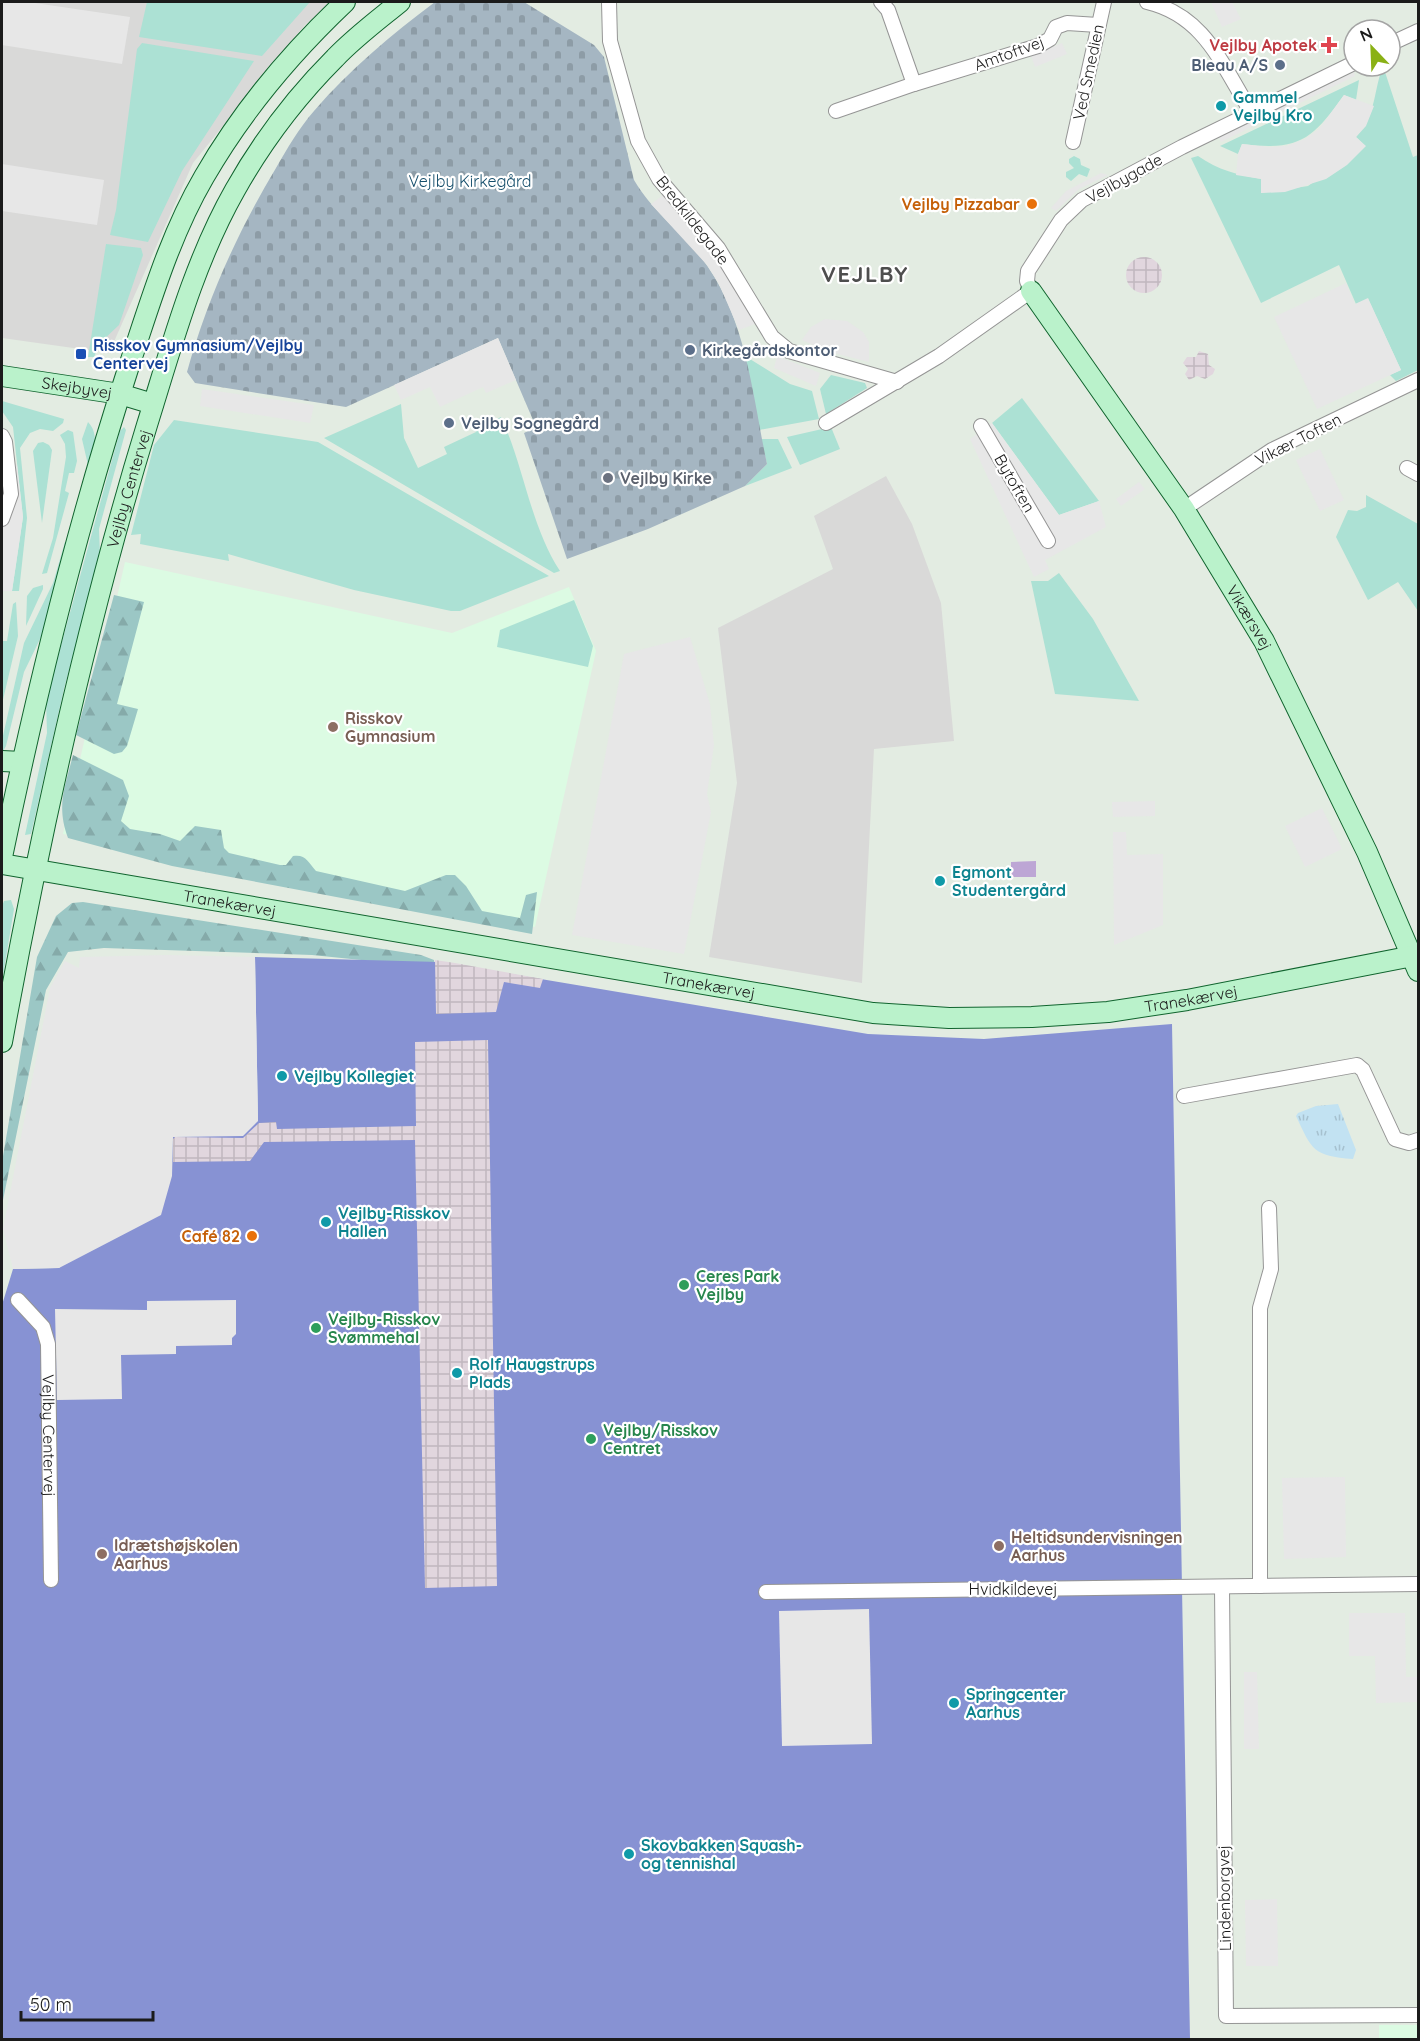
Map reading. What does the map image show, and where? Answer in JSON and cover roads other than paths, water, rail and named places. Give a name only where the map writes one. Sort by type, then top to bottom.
[{"type":"street","points":[[2,857],[22,762],[74,556],[120,394],[158,279],[182,219],[203,178],[234,127],[311,33],[345,2]]},
{"type":"street","name":"Vejlby Centervej","points":[[2,1042],[34,868],[103,577],[153,404],[192,285],[234,191],[260,149],[328,66],[400,2]]},
{"type":"street","name":"Bredkildegade","points":[[609,2],[610,42],[638,141],[659,178],[718,248],[771,337],[789,351],[897,382]]},
{"type":"street","points":[[881,2],[888,10],[914,84]]},
{"type":"street","name":"Ved Smedien","points":[[1073,142],[1104,2]]},
{"type":"street","points":[[1147,2],[1166,6],[1183,15],[1201,32],[1228,69],[1252,112]]},
{"type":"street","name":"Amtoftvej","points":[[836,111],[914,84],[1038,46],[1050,39],[1056,27],[1066,23],[1098,25]]},
{"type":"street","points":[[1402,39],[1419,31]]},
{"type":"street","name":"Vejlbygade","points":[[1031,291],[1028,271],[1061,220],[1082,200],[1106,185],[1342,69]]},
{"type":"street","points":[[826,423],[939,356],[1031,291]]},
{"type":"street","name":"Vikærsvej","points":[[1031,291],[1184,509],[1264,641],[1367,852],[1417,961]]},
{"type":"street","name":"Skejbyvej","points":[[2,376],[120,394],[153,404]]},
{"type":"street","name":"Vikær Toften","points":[[1184,509],[1272,450],[1419,380]]},
{"type":"street","name":"Bytoften","points":[[981,426],[1048,541]]},
{"type":"street","points":[[2,436],[5,442],[11,494],[2,519]]},
{"type":"street","points":[[2,761],[22,762]]},
{"type":"street","name":"Tranekærvej","points":[[2,864],[801,1002],[884,1014],[949,1018],[1032,1017],[1108,1012],[1417,961]]},
{"type":"street","points":[[1184,1096],[1357,1065],[1363,1070],[1395,1139],[1409,1143],[1419,1140]]},
{"type":"street","points":[[1260,1586],[1260,1308],[1271,1269],[1269,1208]]},
{"type":"street","name":"Vejlby Centervej","points":[[18,1300],[43,1327],[48,1344],[51,1580]]},
{"type":"street","name":"Hvidkildevej","points":[[766,1592],[1419,1584]]},
{"type":"street","name":"Lindenborgvej","points":[[1222,1587],[1226,2016],[1419,2015]]},
{"type":"place","name":"Vejlby Apotek","points":[[1329,45]]},
{"type":"place","name":"Bleau A/S","points":[[1280,65]]},
{"type":"place","name":"Gammel Vejlby Kro","points":[[1221,106]]},
{"type":"place","name":"Vejlby Pizzabar","points":[[1032,204]]},
{"type":"place","name":"Kirkegårdskontor","points":[[690,350]]},
{"type":"place","name":"Risskov Gymnasium/Vejlby Centervej","points":[[81,354]]},
{"type":"place","name":"Vejlby Sognegård","points":[[449,423]]},
{"type":"place","name":"Vejlby Kirke","points":[[608,478]]},
{"type":"place","name":"Risskov Gymnasium","points":[[333,727]]},
{"type":"place","name":"Egmont Studentergård","points":[[940,881]]},
{"type":"place","name":"Vejlby Kollegiet","points":[[282,1076]]},
{"type":"place","name":"Vejlby-Risskov Hallen","points":[[326,1222]]},
{"type":"place","name":"Café 82","points":[[252,1236]]},
{"type":"place","name":"Ceres Park Vejlby","points":[[684,1285]]},
{"type":"place","name":"Vejlby-Risskov Svømmehal","points":[[316,1328]]},
{"type":"place","name":"Rolf Haugstrups Plads","points":[[457,1373]]},
{"type":"place","name":"Vejlby/Risskov Centret","points":[[591,1439]]},
{"type":"place","name":"Heltidsundervisningen Aarhus","points":[[999,1546]]},
{"type":"place","name":"Idrætshøjskolen Aarhus","points":[[102,1554]]},
{"type":"place","name":"Springcenter Aarhus","points":[[954,1703]]},
{"type":"place","name":"Skovbakken Squash- og tennishal","points":[[629,1854]]},
{"type":"district","name":"VEJLBY","points":[[865,274]]},
{"type":"park label","name":"Vejlby Kirkegård","points":[[470,181]]}]
